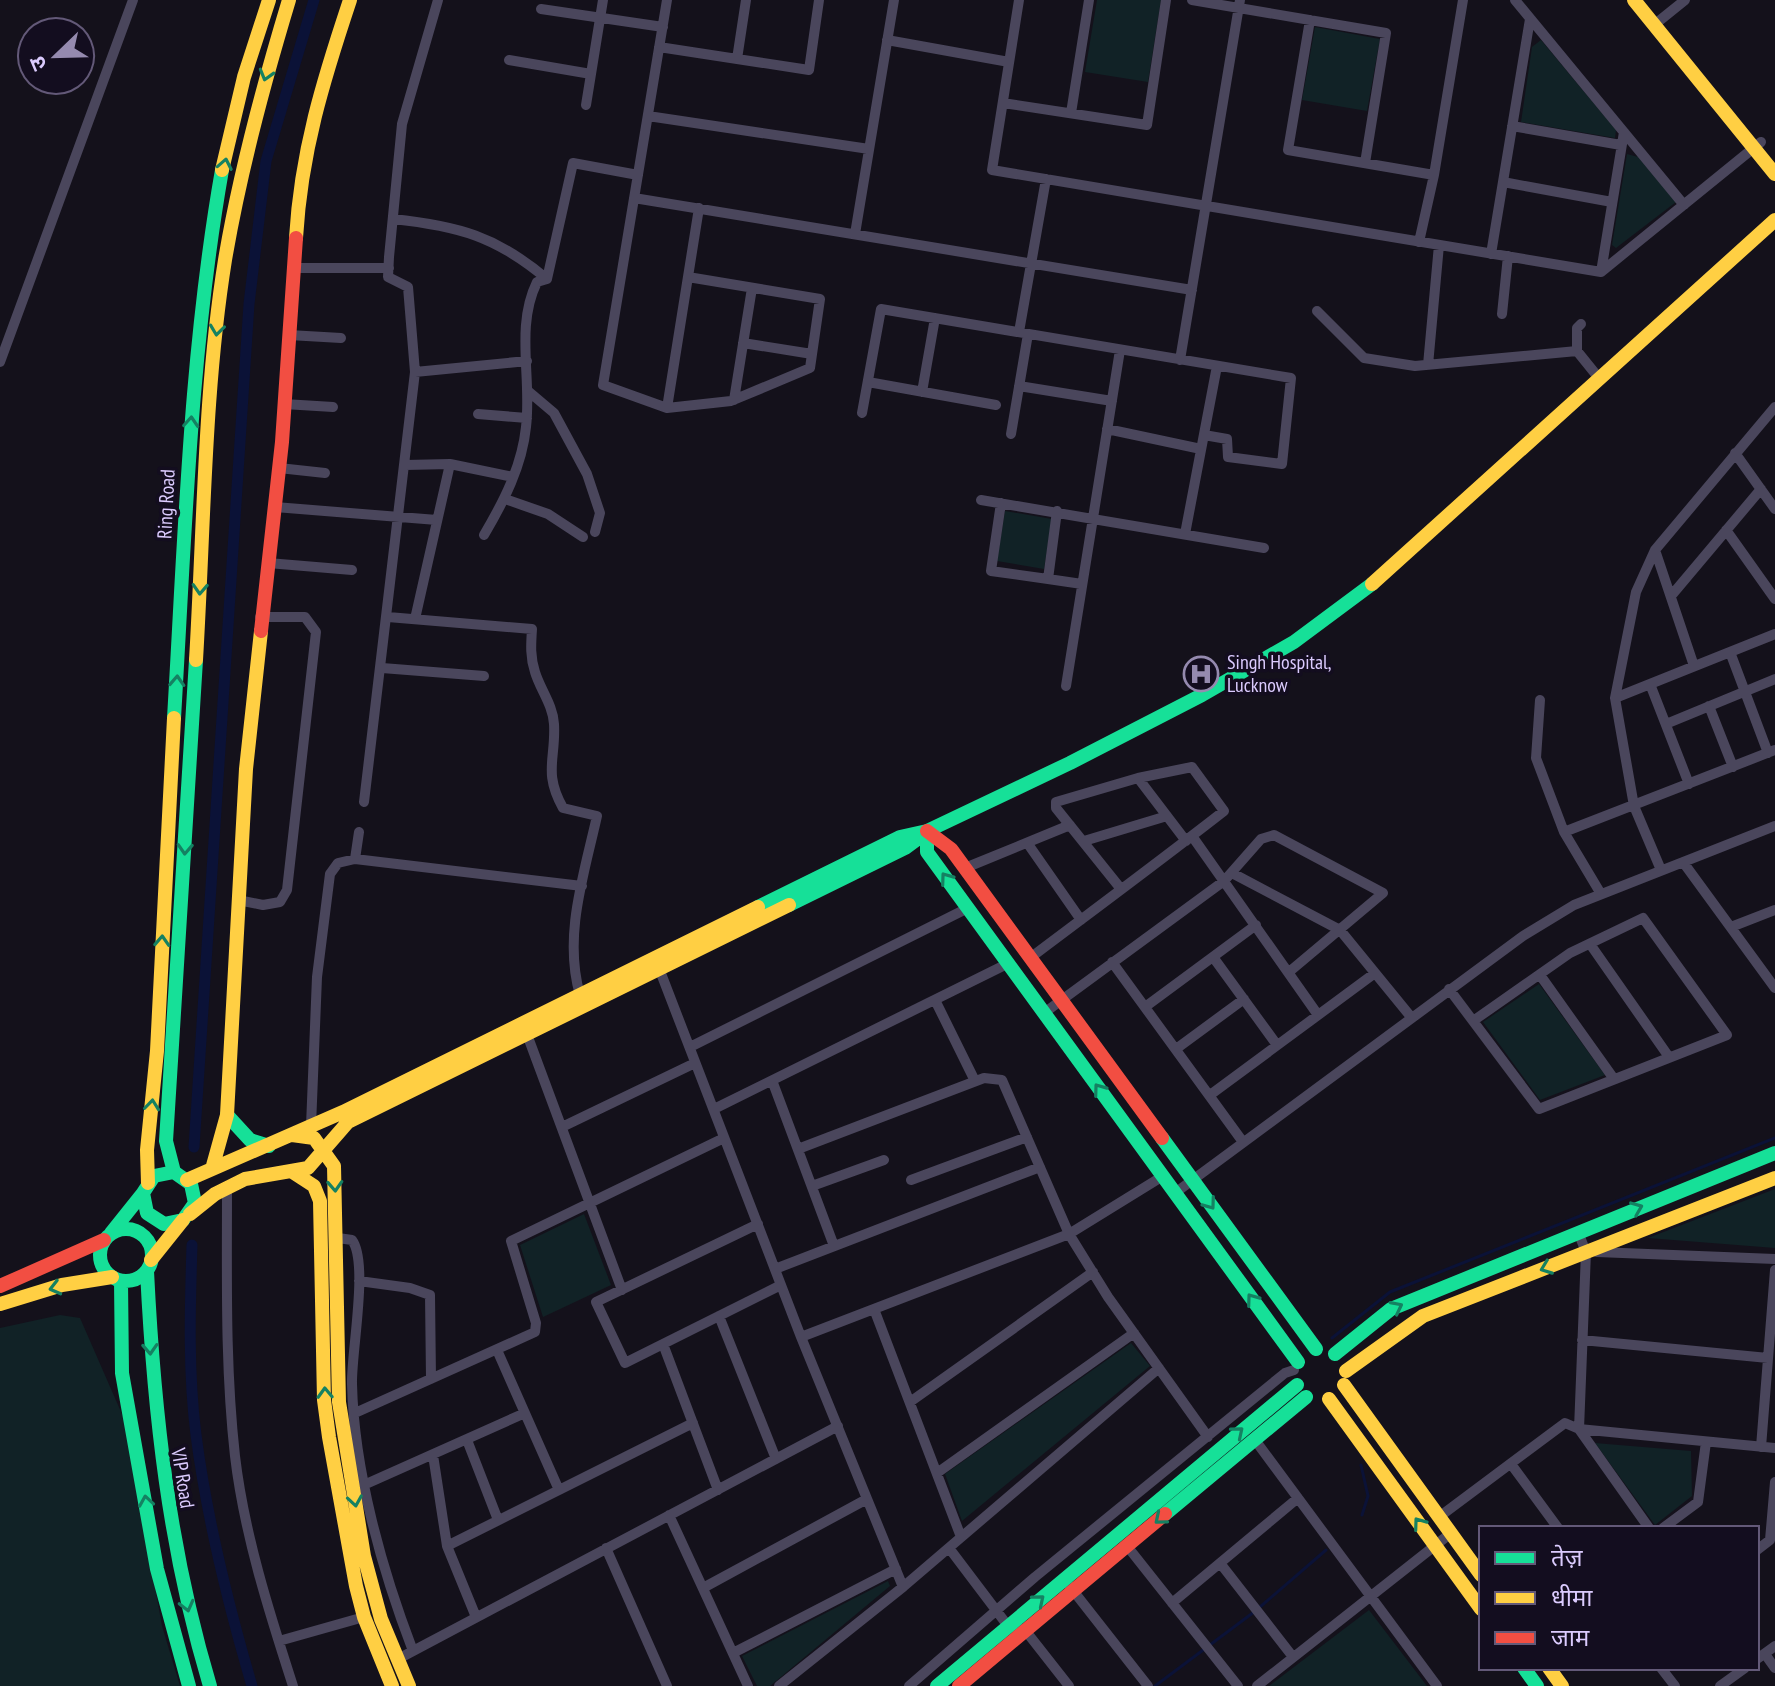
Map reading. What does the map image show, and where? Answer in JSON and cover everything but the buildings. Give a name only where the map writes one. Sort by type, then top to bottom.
[{"type":"street","points":[[0,362],[133,0]]},
{"type":"street","name":"Ring Road","points":[[145,1188],[158,1019],[199,300],[227,154],[257,31],[269,0]]},
{"type":"street","points":[[0,1304],[62,1285],[139,1278],[187,1217],[194,1193],[180,1176],[166,1141],[214,358],[225,261],[250,130],[289,0]]},
{"type":"street","points":[[212,1169],[227,1115],[238,900],[260,617],[279,468],[299,186],[315,104],[350,0]]},
{"type":"street","points":[[364,802],[415,372],[408,287],[388,277],[393,219],[402,124],[438,0]]},
{"type":"street","points":[[586,105],[603,0]]},
{"type":"street","points":[[667,0],[603,385],[667,408],[734,400],[810,368],[820,299],[688,277]]},
{"type":"street","points":[[737,59],[746,0]]},
{"type":"street","points":[[659,47],[809,70],[819,0]]},
{"type":"street","points":[[855,234],[894,0]]},
{"type":"street","points":[[1019,0],[992,170],[1601,272],[1758,145]]},
{"type":"street","points":[[1071,113],[1089,0]]},
{"type":"street","points":[[1003,103],[1147,125],[1166,0]]},
{"type":"street","points":[[1192,0],[1239,4],[1386,33],[1365,163]]},
{"type":"street","points":[[1419,242],[1434,175],[1463,0]]},
{"type":"street","points":[[1515,0],[1684,205]]},
{"type":"street","points":[[1634,0],[1658,22],[1758,145],[1775,174]]},
{"type":"street","points":[[1645,0],[1658,22]]},
{"type":"street","points":[[1658,22],[1679,2]]},
{"type":"street","points":[[1180,360],[1239,4]]},
{"type":"street","points":[[541,9],[663,27]]},
{"type":"street","points":[[1491,254],[1530,19]]},
{"type":"street","points":[[1310,20],[1288,150],[1434,175]]},
{"type":"street","points":[[887,40],[1009,62]]},
{"type":"street","points":[[509,60],[591,74]]},
{"type":"street","points":[[648,116],[869,149]]},
{"type":"street","points":[[1512,126],[1621,145]]},
{"type":"street","points":[[1601,272],[1624,132]]},
{"type":"street","points":[[1758,145],[1775,160]]},
{"type":"street","points":[[547,279],[573,163],[638,175]]},
{"type":"street","points":[[1011,434],[1031,263],[1046,179]]},
{"type":"street","points":[[1503,182],[1612,202]]},
{"type":"street","points":[[634,198],[1192,290]]},
{"type":"street","points":[[667,408],[699,208]]},
{"type":"street","points":[[393,219],[436,223],[482,235],[547,279]]},
{"type":"street","points":[[145,1188],[147,1213],[155,1220],[174,1224],[245,1179],[294,1173],[308,1168],[348,1122],[657,964],[905,848],[927,831],[1096,750],[1202,695],[1294,642],[1366,590],[1775,220]]},
{"type":"street","points":[[1428,365],[1439,245]]},
{"type":"street","points":[[1502,314],[1508,256]]},
{"type":"street","points":[[294,268],[389,268]]},
{"type":"street","points":[[484,535],[505,499],[513,477],[527,418],[528,302],[537,282],[547,279]]},
{"type":"street","points":[[734,400],[752,288]]},
{"type":"street","points":[[862,413],[881,309],[1291,378],[1282,464],[1228,457],[1227,439],[1204,435]]},
{"type":"street","points":[[1317,311],[1364,358],[1428,365],[1577,351]]},
{"type":"street","points":[[922,392],[935,318]]},
{"type":"street","points":[[1581,324],[1577,328],[1577,351],[1598,377]]},
{"type":"street","points":[[289,335],[341,338]]},
{"type":"street","points":[[743,343],[812,354]]},
{"type":"street","points":[[1066,686],[1120,350]]},
{"type":"street","points":[[415,372],[527,361]]},
{"type":"street","points":[[1185,534],[1217,366]]},
{"type":"street","points":[[868,382],[996,405]]},
{"type":"street","points":[[1019,386],[1112,401]]},
{"type":"street","points":[[528,391],[554,413],[587,474],[600,513],[595,532]]},
{"type":"street","points":[[284,404],[333,407]]},
{"type":"street","points":[[1661,870],[1634,806],[1615,698],[1636,592],[1655,550],[1775,407]]},
{"type":"street","points":[[478,414],[527,418]]},
{"type":"street","points":[[1107,429],[1201,449]]},
{"type":"street","points":[[1735,453],[1775,509]]},
{"type":"street","points":[[405,465],[450,464],[513,477]]},
{"type":"street","points":[[415,619],[450,464]]},
{"type":"street","points":[[279,468],[325,473]]},
{"type":"street","points":[[1671,596],[1761,489]]},
{"type":"street","points":[[505,499],[548,514],[583,537]]},
{"type":"street","points":[[981,500],[1264,548]]},
{"type":"street","points":[[1001,503],[991,571],[1082,584]]},
{"type":"street","points":[[275,507],[437,520]]},
{"type":"street","points":[[1048,579],[1057,511]]},
{"type":"street","points":[[1726,530],[1775,599]]},
{"type":"street","points":[[1655,550],[1694,666]]},
{"type":"street","points":[[268,563],[352,570]]},
{"type":"street","points":[[238,900],[263,905],[280,902],[287,890],[316,632],[305,617],[260,617]]},
{"type":"street","points":[[388,617],[532,629],[531,653],[535,674],[554,724],[550,751],[553,789],[563,808],[597,816],[575,916],[572,968],[580,995]]},
{"type":"street","points":[[1615,698],[1775,634]]},
{"type":"street","points":[[1564,832],[1772,752],[1730,652]]},
{"type":"street","points":[[382,668],[484,676]]},
{"type":"street","points":[[1666,724],[1775,679]]},
{"type":"street","points":[[1650,684],[1689,784]]},
{"type":"street","points":[[1540,700],[1536,758],[1564,832],[1601,894]]},
{"type":"street","points":[[1709,706],[1733,767]]},
{"type":"street","points":[[1030,958],[1224,811],[1196,770],[1185,766],[1062,797],[1056,808],[1121,889]]},
{"type":"street","points":[[1138,778],[1167,816],[1228,877],[1256,925],[1318,1015]]},
{"type":"street","points":[[1084,841],[1167,816]]},
{"type":"street","points":[[965,868],[1070,825]]},
{"type":"street","points":[[1175,1193],[1523,936],[1574,905],[1775,826]]},
{"type":"street","points":[[927,831],[951,849],[1316,1349]]},
{"type":"street","points":[[927,831],[927,852],[1163,1176],[1299,1379]]},
{"type":"street","points":[[355,859],[359,832]]},
{"type":"street","points":[[1044,1013],[1228,877],[1261,839],[1274,835],[1383,893],[1289,972]]},
{"type":"street","points":[[1028,844],[1081,920]]},
{"type":"street","points":[[311,1126],[317,977],[330,874],[338,863],[355,859],[582,886]]},
{"type":"street","points":[[1683,862],[1775,988]]},
{"type":"street","points":[[1228,877],[1340,930],[1411,1017]]},
{"type":"street","points":[[690,1047],[968,908]]},
{"type":"street","points":[[1731,927],[1775,910]]},
{"type":"street","points":[[1449,989],[1473,1021],[1539,1109],[1727,1035],[1643,918],[1590,944],[1473,1021]]},
{"type":"street","points":[[1145,1007],[1256,925]]},
{"type":"street","points":[[1590,944],[1669,1057]]},
{"type":"street","points":[[1213,957],[1277,1045]]},
{"type":"street","points":[[1112,962],[1243,1142]]},
{"type":"street","points":[[714,1109],[773,1083],[1009,963]]},
{"type":"street","points":[[116,1279],[100,1260],[108,1237],[154,1176],[180,1176],[212,1169],[269,1146],[525,1029],[580,995],[657,964]]},
{"type":"street","points":[[657,964],[801,1337],[903,1587]]},
{"type":"street","points":[[1210,1095],[1375,973]]},
{"type":"street","points":[[1540,975],[1614,1079]]},
{"type":"street","points":[[1176,1049],[1244,999]]},
{"type":"street","points":[[935,1000],[975,1081]]},
{"type":"street","points":[[525,1029],[622,1290]]},
{"type":"street","points":[[562,1127],[695,1063]]},
{"type":"street","points":[[798,1149],[975,1081],[994,1077],[1002,1080],[1069,1234],[1208,1437]]},
{"type":"street","points":[[773,1083],[834,1246]]},
{"type":"street","points":[[227,1115],[250,1140],[269,1146]]},
{"type":"street","points":[[291,1135],[314,1138],[325,1149],[334,1166],[338,1238],[339,1402],[364,1556],[381,1619],[409,1686]]},
{"type":"street","points":[[911,1180],[1027,1137]]},
{"type":"street","points":[[355,1413],[535,1332],[536,1323],[511,1241],[724,1138]]},
{"type":"street","points":[[1335,1354],[1391,1309],[1775,1153]]},
{"type":"street","points":[[812,1186],[884,1160]]},
{"type":"street","points":[[775,1269],[1040,1167]]},
{"type":"street","points":[[294,1173],[314,1186],[320,1201],[324,1400],[364,1617],[392,1686]]},
{"type":"street","points":[[801,1337],[1069,1234],[1163,1176]]},
{"type":"street","points":[[1329,1399],[1345,1378],[1423,1316],[1775,1178]]},
{"type":"street","points":[[227,1188],[227,1375],[235,1460],[293,1686]]},
{"type":"street","points":[[758,1224],[596,1302],[625,1363],[781,1285]]},
{"type":"street","points":[[0,1286],[120,1229],[140,1233],[151,1250],[149,1266]]},
{"type":"street","points":[[1578,1232],[1586,1252],[1579,1429],[1648,1526]]},
{"type":"street","points":[[338,1238],[349,1239],[356,1246],[359,1281],[352,1384],[366,1484],[383,1573],[413,1651]]},
{"type":"street","points":[[1586,1252],[1775,1259]]},
{"type":"street","name":"VIP Road","points":[[149,1266],[160,1475],[181,1582],[210,1686]]},
{"type":"street","points":[[1761,1447],[1775,1270]]},
{"type":"street","points":[[910,1402],[1093,1272]]},
{"type":"street","name":"VIP Road","points":[[116,1279],[122,1373],[133,1420],[157,1569],[189,1686]]},
{"type":"street","points":[[359,1281],[410,1288],[430,1295],[431,1379]]},
{"type":"street","points":[[874,1309],[961,1537]]},
{"type":"street","points":[[719,1316],[776,1459]]},
{"type":"street","points":[[937,1473],[1134,1333]]},
{"type":"street","points":[[1582,1340],[1768,1358]]},
{"type":"street","points":[[663,1344],[718,1490]]},
{"type":"street","points":[[937,1686],[1008,1626],[1127,1546],[1255,1440],[1299,1379],[1305,1353],[1316,1349],[1335,1354]]},
{"type":"street","points":[[497,1350],[559,1490]]},
{"type":"street","points":[[1335,1354],[1345,1378],[1479,1572]]},
{"type":"street","points":[[779,1686],[903,1587],[1159,1368]]},
{"type":"street","points":[[909,1686],[1285,1373],[1329,1399],[1479,1606]]},
{"type":"street","points":[[959,1686],[1025,1630],[1068,1585],[1299,1379]]},
{"type":"street","points":[[366,1484],[525,1413]]},
{"type":"street","points":[[447,1546],[693,1423]]},
{"type":"street","points":[[1439,1517],[1565,1423],[1579,1429],[1775,1448]]},
{"type":"street","points":[[398,1659],[838,1426]]},
{"type":"street","points":[[467,1440],[498,1520]]},
{"type":"street","points":[[1255,1440],[1437,1686]]},
{"type":"street","points":[[1666,1526],[1698,1502],[1706,1442]]},
{"type":"street","points":[[433,1455],[447,1546],[476,1617]]},
{"type":"street","points":[[1511,1464],[1557,1526]]},
{"type":"street","points":[[1759,1548],[1770,1540],[1775,1482]]},
{"type":"street","points":[[1172,1603],[1298,1498]]},
{"type":"street","points":[[703,1588],[867,1499]]},
{"type":"street","points":[[669,1515],[748,1686]]},
{"type":"street","points":[[1257,1686],[1451,1533]]},
{"type":"street","points":[[1127,1546],[1238,1686]]},
{"type":"street","points":[[606,1548],[667,1686]]},
{"type":"street","points":[[949,1548],[1008,1626],[1025,1630],[1069,1686]]},
{"type":"street","points":[[1220,1563],[1293,1657]]},
{"type":"street","points":[[733,1653],[896,1569]]},
{"type":"street","points":[[1068,1585],[1146,1684]]},
{"type":"street","points":[[279,1641],[364,1617]]},
{"type":"street","points":[[1775,1646],[1761,1656],[1775,1668]]},
{"type":"street","points":[[1663,1670],[1675,1686]]},
{"type":"street","points":[[1720,1686],[1742,1670]]},
{"type":"shaded area","points":[[1097,0],[1161,0],[1148,82],[1085,72]]},
{"type":"shaded area","points":[[1315,27],[1380,39],[1367,111],[1302,100]]},
{"type":"shaded area","points":[[1541,40],[1616,130],[1615,138],[1521,122],[1532,47]]},
{"type":"shaded area","points":[[1627,154],[1638,157],[1676,202],[1616,248],[1612,245]]},
{"type":"shaded area","points":[[1005,511],[1052,519],[1044,569],[997,561]]},
{"type":"shaded area","points":[[1539,984],[1605,1075],[1540,1100],[1483,1022]]},
{"type":"shaded area","points":[[1775,1189],[1775,1248],[1648,1238]]},
{"type":"shaded area","points":[[584,1214],[611,1285],[543,1317],[520,1245]]},
{"type":"shaded area","points":[[60,1315],[80,1318],[125,1421],[162,1626],[180,1686],[0,1686],[0,1328]]},
{"type":"shaded area","points":[[1131,1343],[1150,1366],[962,1521],[945,1474]]},
{"type":"shaded area","points":[[1595,1443],[1691,1451],[1692,1496],[1655,1525]]},
{"type":"shaded area","points":[[888,1581],[890,1586],[770,1686],[757,1686],[742,1656]]},
{"type":"shaded area","points":[[1369,1610],[1427,1686],[1269,1686]]},
{"type":"waterway","points":[[194,1147],[249,304],[266,161],[314,0]]},
{"type":"waterway","points":[[1332,1338],[1390,1292],[1775,1138]]},
{"type":"waterway","points":[[192,1245],[191,1364],[196,1435],[219,1562],[252,1686]]},
{"type":"waterway","points":[[1361,1465],[1368,1496],[1362,1515]]},
{"type":"waterway","points":[[1260,1607],[1326,1550]]},
{"type":"waterway","points":[[1155,1686],[1254,1612]]},
{"type":"traffic: fast","points":[[174,718],[196,375],[222,170]]},
{"type":"traffic: fast","points":[[758,907],[900,837],[927,831],[1070,763],[1202,695],[1294,642],[1372,584]]},
{"type":"traffic: fast","points":[[174,1172],[154,1176],[143,1193],[147,1213],[164,1224],[183,1220],[195,1203],[191,1184],[174,1172],[166,1141],[196,660]]},
{"type":"traffic: fast","points":[[927,831],[927,852],[1298,1362]]},
{"type":"traffic: fast","points":[[789,905],[905,848],[924,834]]},
{"type":"traffic: fast","points":[[227,1115],[250,1140],[269,1146]]},
{"type":"traffic: fast","points":[[1162,1138],[1316,1349]]},
{"type":"traffic: fast","points":[[1335,1354],[1391,1309],[1775,1153]]},
{"type":"traffic: fast","points":[[111,1233],[143,1193]]},
{"type":"traffic: fast","points":[[126,1229],[144,1237],[152,1255],[144,1273],[126,1281],[108,1273],[100,1255],[108,1237],[126,1229]]},
{"type":"traffic: fast","points":[[147,1271],[154,1377],[166,1481],[184,1584],[210,1686]]},
{"type":"traffic: fast","points":[[121,1281],[122,1373],[157,1569],[189,1686]]},
{"type":"traffic: fast","points":[[937,1686],[1297,1385]]},
{"type":"traffic: fast","points":[[1165,1514],[1306,1397]]},
{"type":"traffic: fast","points":[[1525,1670],[1537,1686]]},
{"type":"traffic: slow","points":[[222,170],[244,77],[269,0]]},
{"type":"traffic: slow","points":[[196,660],[209,409],[218,309],[238,194],[289,0]]},
{"type":"traffic: slow","points":[[296,238],[308,146],[350,0]]},
{"type":"traffic: slow","points":[[1634,0],[1775,174]]},
{"type":"traffic: slow","points":[[1372,584],[1775,220]]},
{"type":"traffic: slow","points":[[212,1169],[227,1115],[246,769],[261,631]]},
{"type":"traffic: slow","points":[[148,1183],[147,1150],[157,1051],[174,718]]},
{"type":"traffic: slow","points":[[190,1214],[215,1194],[245,1179],[308,1168],[348,1122],[789,905]]},
{"type":"traffic: slow","points":[[187,1180],[343,1112],[758,907]]},
{"type":"traffic: slow","points":[[292,1135],[314,1138],[334,1166],[339,1402],[364,1556],[381,1619],[409,1686]]},
{"type":"traffic: slow","points":[[294,1173],[314,1186],[320,1201],[324,1400],[329,1437],[356,1586],[364,1617],[392,1686]]},
{"type":"traffic: slow","points":[[1346,1371],[1423,1316],[1775,1178]]},
{"type":"traffic: slow","points":[[151,1260],[183,1220]]},
{"type":"traffic: slow","points":[[0,1304],[62,1285],[112,1277]]},
{"type":"traffic: slow","points":[[1344,1385],[1479,1572]]},
{"type":"traffic: slow","points":[[1329,1399],[1479,1606]]},
{"type":"traffic: slow","points":[[1550,1670],[1562,1686]]},
{"type":"traffic: jam","points":[[261,631],[282,442],[296,238]]},
{"type":"traffic: jam","points":[[927,831],[951,849],[1162,1138]]},
{"type":"traffic: jam","points":[[0,1286],[104,1240]]},
{"type":"traffic: jam","points":[[959,1686],[1165,1514]]},
{"type":"place","name":"Singh Hospital, Lucknow","points":[[1201,674]]}]
